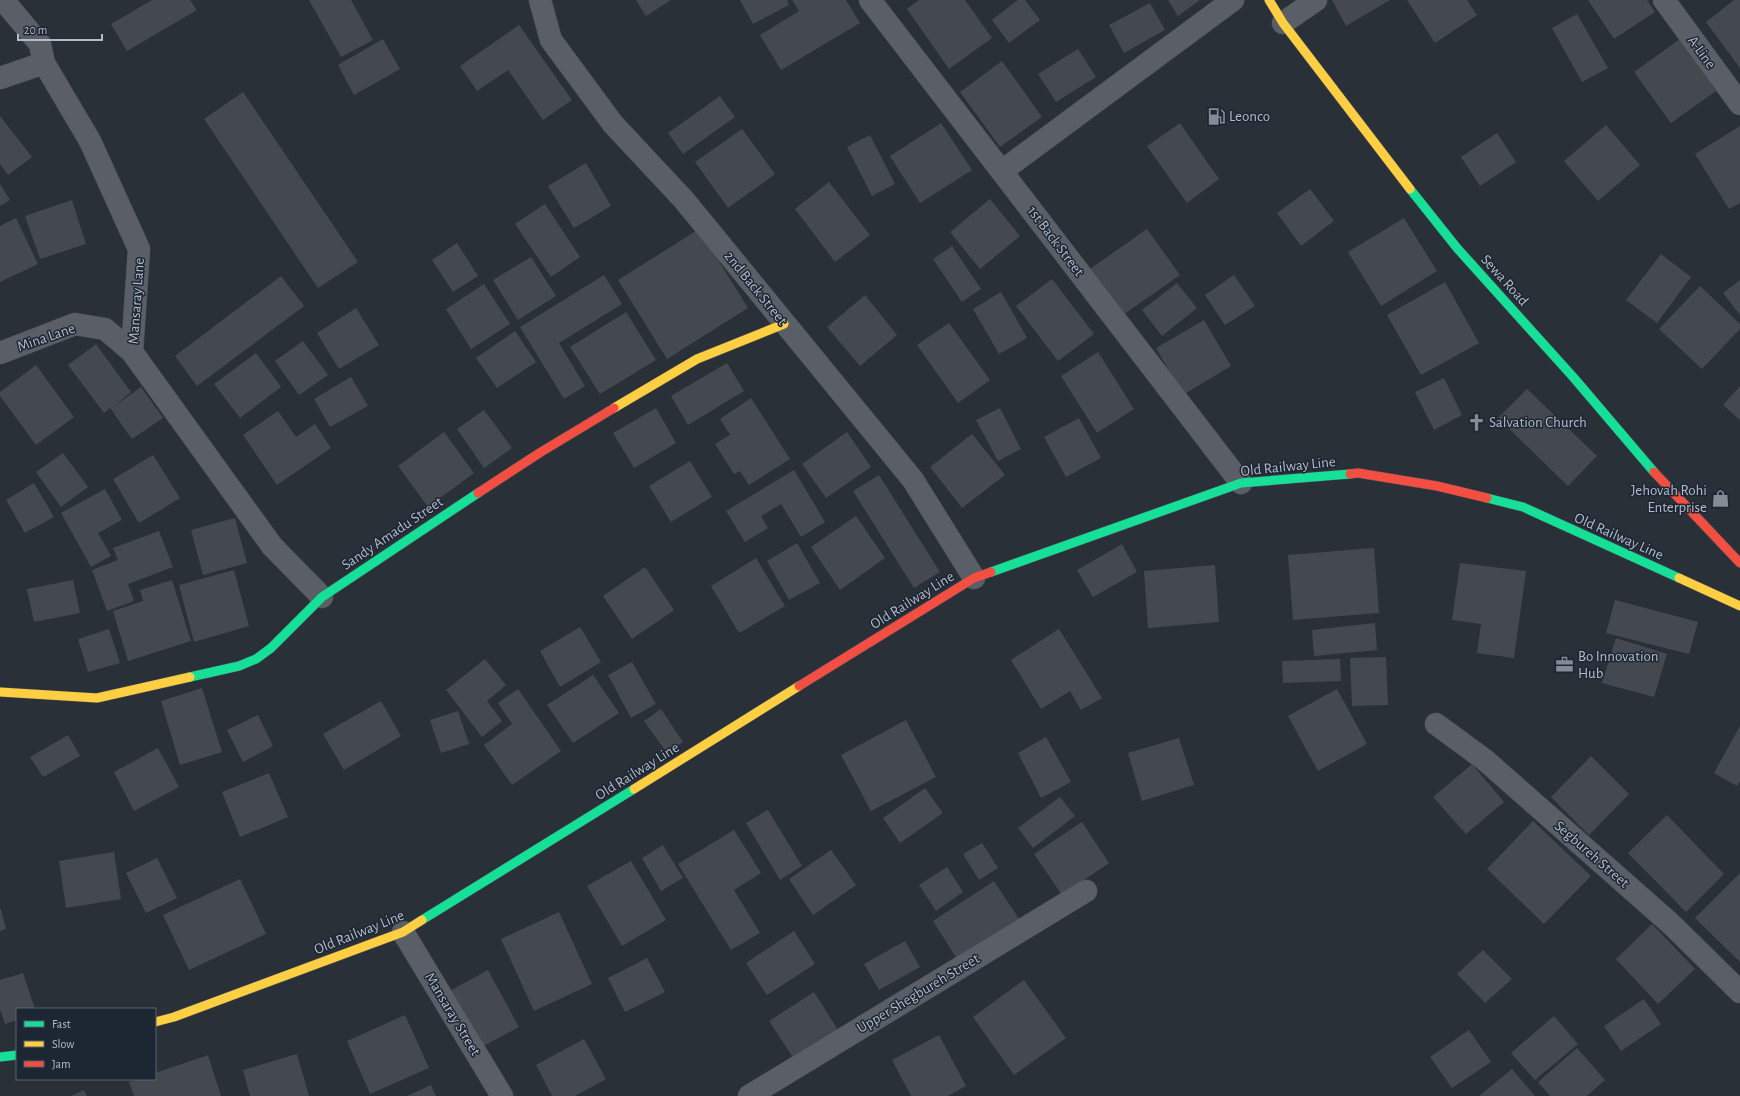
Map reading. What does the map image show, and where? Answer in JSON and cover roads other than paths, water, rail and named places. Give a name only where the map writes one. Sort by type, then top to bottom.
[{"type":"street","name":"Mansaray Lane","points":[[3,0],[40,44],[44,63],[90,141],[139,249],[132,352],[272,546],[322,597]]},
{"type":"street","name":"2nd Back Street","points":[[540,0],[551,40],[613,124],[684,200],[913,480],[974,578]]},
{"type":"street","points":[[1002,171],[1233,0]]},
{"type":"street","name":"Sewa Road","points":[[1269,0],[1283,23],[1364,130],[1457,248],[1574,378],[1647,464],[1740,563]]},
{"type":"street","points":[[1283,23],[1316,0]]},
{"type":"street","name":"A-Line","points":[[1664,0],[1740,104]]},
{"type":"street","name":"1st Back Street","points":[[876,2],[1002,171],[1241,483]]},
{"type":"street","points":[[0,78],[44,63]]},
{"type":"street","name":"Mina Lane","points":[[0,353],[76,324],[105,329],[132,352]]},
{"type":"street","name":"Sandy Amadu Street","points":[[0,692],[97,698],[239,666],[256,659],[271,648],[322,597],[541,452],[690,363],[784,324]]},
{"type":"street","name":"Old Railway Line","points":[[156,1022],[174,1017],[403,932],[974,578],[1241,483],[1358,474],[1437,486],[1523,508],[1740,606]]},
{"type":"street","name":"Segbureh Street","points":[[1436,724],[1491,765],[1671,924],[1740,992]]},
{"type":"street","name":"Upper Shegbureh Street","points":[[749,1096],[1086,891]]},
{"type":"street","name":"Mansaray Street","points":[[403,932],[502,1096]]},
{"type":"street","points":[[0,1057],[16,1055]]},
{"type":"place","name":"Leonco","points":[[1216,116]]},
{"type":"place","name":"Salvation Church","points":[[1476,422]]},
{"type":"place","name":"Jehovah Rohi Enterprise","points":[[1720,499]]},
{"type":"place","name":"Bo Innovation Hub","points":[[1565,665]]}]
